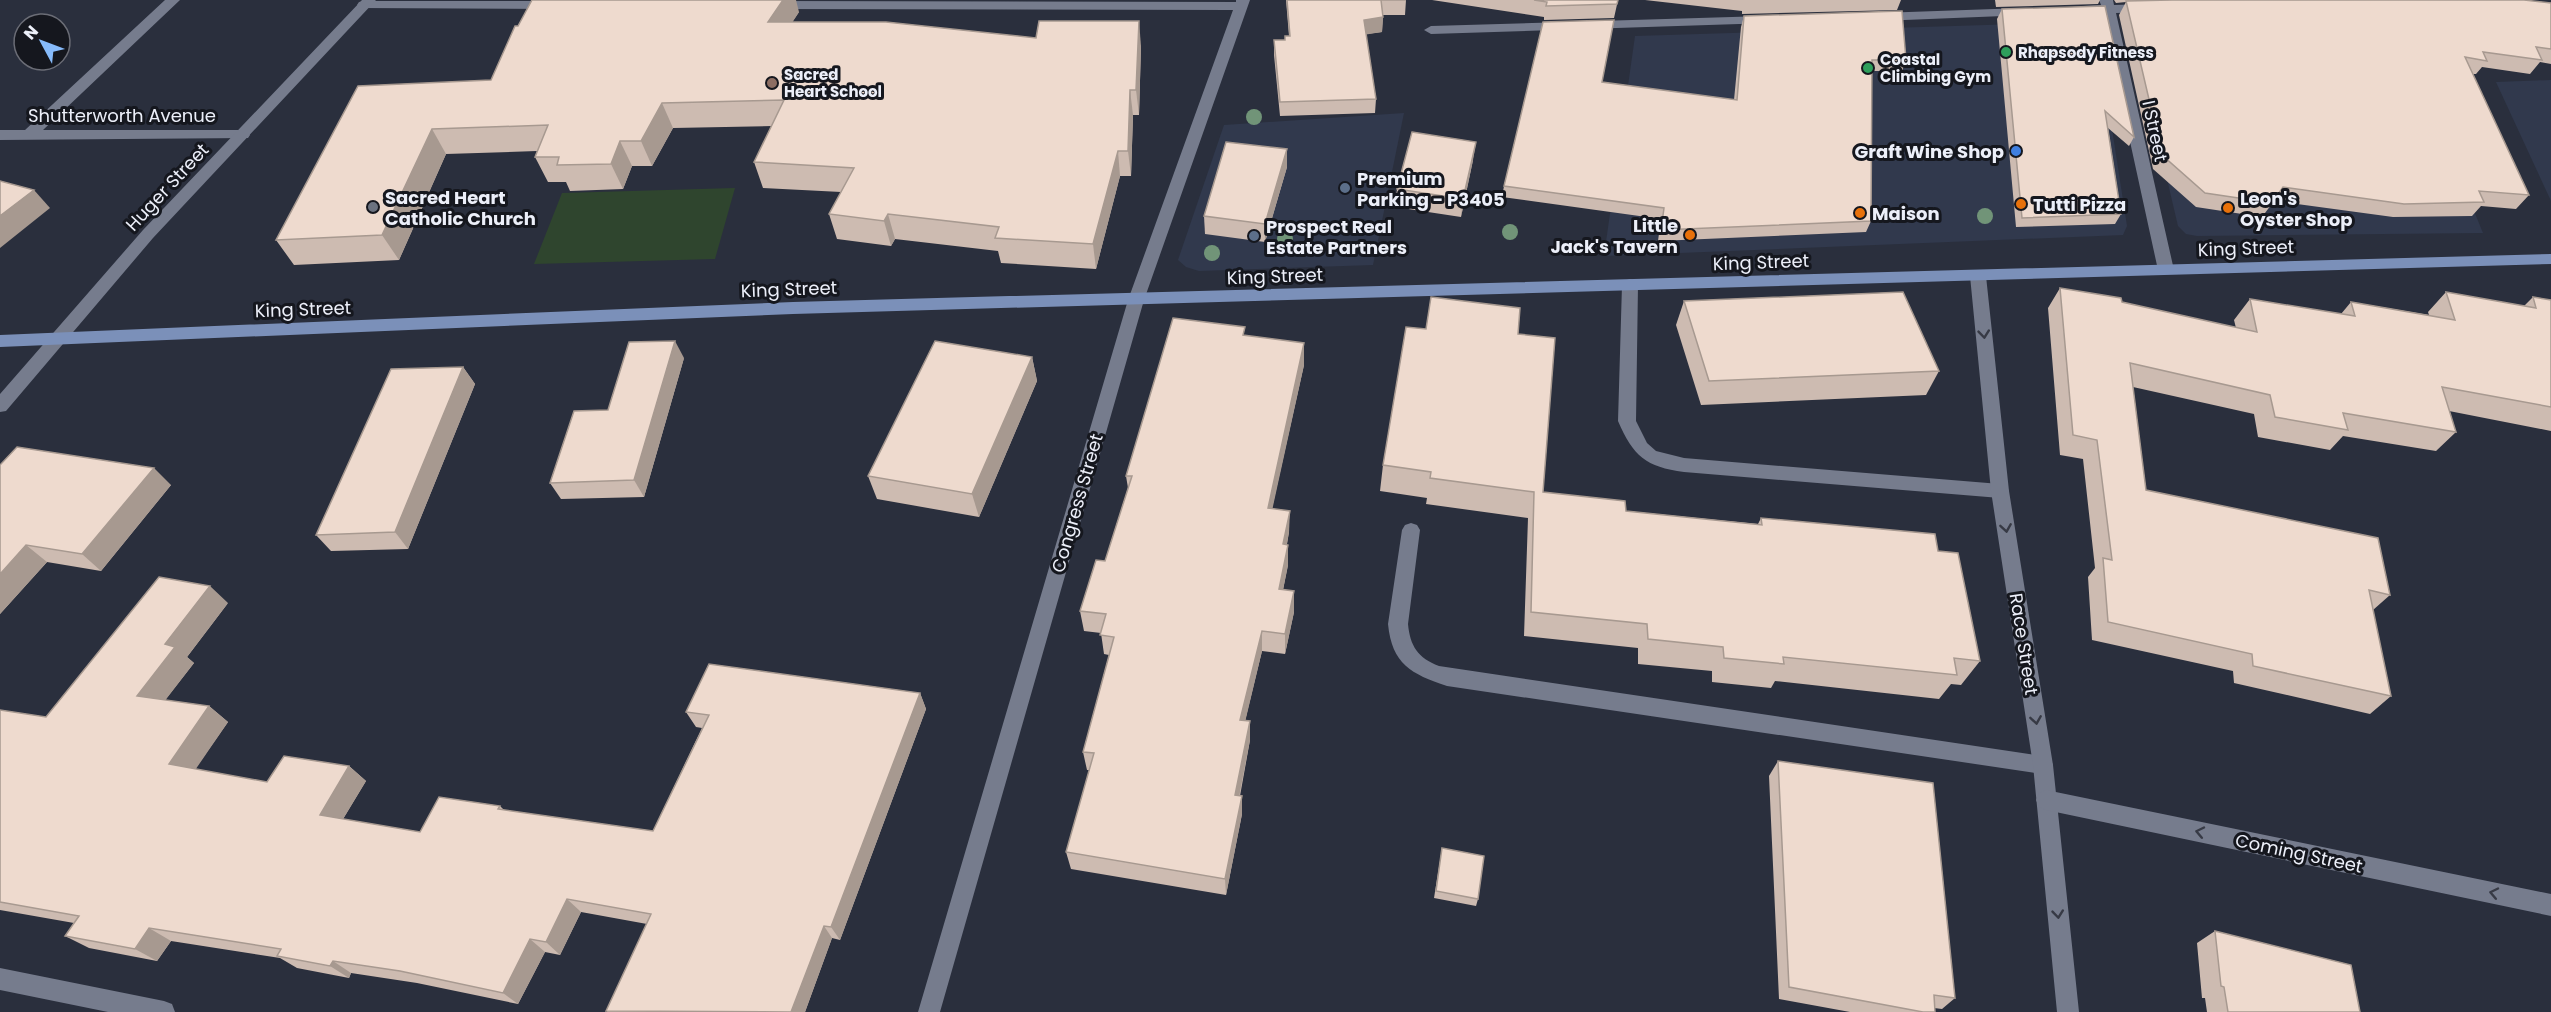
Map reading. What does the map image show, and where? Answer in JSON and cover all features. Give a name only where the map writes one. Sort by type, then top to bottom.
[{"type":"main road","name":"King Street","points":[[0,341],[793,308],[2551,259]]},
{"type":"street","points":[[28,135],[173,0]]},
{"type":"street","points":[[367,3],[566,5]]},
{"type":"street","name":"Huger Street","points":[[0,406],[148,234],[367,3]]},
{"type":"street","points":[[755,5],[1242,3]]},
{"type":"street","name":"Congress Street","points":[[929,1012],[1136,300],[1242,3]]},
{"type":"street","points":[[2068,11],[2108,5],[2162,8]]},
{"type":"street","name":"I Street","points":[[2108,5],[2166,270]]},
{"type":"street","points":[[1867,17],[2035,12]]},
{"type":"street","points":[[1431,30],[1780,20]]},
{"type":"street","name":"Shutterworth Avenue","points":[[0,135],[243,135]]},
{"type":"street","name":"Race Street","points":[[1978,276],[2000,491],[2043,765],[2068,1012]]},
{"type":"street","points":[[1630,285],[1627,421],[1634,442],[1649,457],[1674,464],[1714,468],[2000,491]]},
{"type":"street","points":[[1411,530],[1398,639],[1406,654],[1423,670],[1459,679],[2043,765]]},
{"type":"street","name":"Coming Street","points":[[2046,800],[2551,905]]},
{"type":"street","points":[[0,980],[164,1012]]},
{"type":"shaded area","points":[[2086,22],[2096,25],[2127,226],[2123,235],[1604,256],[1635,36]]},
{"type":"shaded area","points":[[2131,26],[2432,108],[2483,233],[2197,236],[2186,234],[2178,226]]},
{"type":"shaded area","points":[[2551,80],[2551,201],[2496,82]]},
{"type":"shaded area","points":[[1404,113],[1373,265],[1199,271],[1186,267],[1178,260],[1224,125]]},
{"type":"green space","points":[[735,188],[715,259],[534,264],[562,193]]},
{"type":"building","points":[[532,0],[783,0],[768,22],[886,22],[1036,38],[1039,21],[1139,21],[1136,90],[1130,90],[1128,151],[1118,151],[1093,244],[995,238],[999,227],[888,214],[884,221],[829,214],[854,168],[754,162],[784,100],[662,103],[641,141],[620,141],[611,164],[557,165],[559,157],[535,157],[548,125],[432,129],[382,235],[276,240],[358,86],[491,80],[515,26],[518,26]]},
{"type":"building","points":[[1287,0],[1381,0],[1383,17],[1364,20],[1376,99],[1280,102],[1274,40],[1285,40],[1285,36],[1290,36]]},
{"type":"building","points":[[1534,0],[1618,0],[1617,4],[1546,6],[1547,2]]},
{"type":"building","points":[[2524,0],[2551,3],[2551,49],[2536,47],[2542,60],[2483,52],[2487,61],[2465,57],[2529,195],[2479,191],[2484,202],[2404,204],[2283,187],[2272,203],[2205,193],[2162,155],[2126,1]]},
{"type":"building","points":[[2105,6],[2134,137],[2105,111],[2121,214],[2022,218],[2002,9]]},
{"type":"building","points":[[1902,11],[1906,60],[1872,60],[1871,221],[1661,230],[1664,208],[1504,186],[1543,22],[1614,20],[1602,82],[1737,100],[1744,16]]},
{"type":"building","points":[[1412,132],[1476,142],[1463,199],[1397,189]]},
{"type":"building","points":[[1226,142],[1287,149],[1265,224],[1204,216]]},
{"type":"building","points":[[0,181],[34,190],[0,216]]},
{"type":"building","points":[[2060,288],[2121,298],[2122,302],[2257,332],[2250,299],[2355,316],[2351,302],[2455,320],[2446,292],[2536,308],[2533,297],[2551,300],[2551,407],[2442,387],[2456,432],[2343,413],[2348,430],[2275,417],[2270,395],[2130,363],[2146,490],[2378,538],[2390,595],[2369,590],[2391,696],[2253,666],[2252,654],[2108,622],[2103,558],[2112,560],[2097,440],[2073,435]]},
{"type":"building","points":[[1903,292],[1939,371],[1709,381],[1684,301]]},
{"type":"building","points":[[1431,297],[1520,308],[1518,334],[1555,338],[1543,492],[1625,501],[1626,511],[1762,525],[1761,518],[1935,534],[1938,551],[1958,553],[1980,661],[1954,658],[1957,675],[1783,657],[1784,664],[1724,658],[1723,647],[1648,639],[1647,624],[1531,612],[1534,492],[1430,478],[1431,472],[1383,465],[1406,327],[1426,329]]},
{"type":"building","points":[[1173,318],[1245,327],[1243,335],[1304,343],[1268,508],[1290,511],[1283,544],[1288,545],[1279,589],[1294,591],[1285,634],[1262,631],[1240,720],[1250,721],[1235,795],[1242,796],[1225,879],[1066,852],[1094,753],[1083,752],[1114,637],[1100,635],[1106,614],[1080,611],[1096,560],[1105,561],[1132,476],[1126,476]]},
{"type":"building","points":[[675,341],[634,480],[550,483],[574,411],[608,410],[629,342]]},
{"type":"building","points":[[935,341],[1032,357],[972,494],[868,476]]},
{"type":"building","points":[[463,367],[395,532],[316,535],[391,369]]},
{"type":"building","points":[[17,447],[154,468],[82,554],[26,545],[0,574],[0,465]]},
{"type":"building","points":[[159,577],[210,586],[165,644],[175,647],[137,696],[209,706],[169,764],[267,782],[284,756],[349,766],[320,815],[420,832],[439,797],[500,806],[498,809],[653,831],[709,715],[686,712],[709,664],[920,693],[831,927],[824,926],[791,1012],[606,1011],[651,914],[567,899],[546,942],[530,939],[503,993],[400,971],[333,961],[330,966],[277,956],[281,949],[149,928],[135,949],[65,936],[79,916],[0,902],[0,710],[46,717]]},
{"type":"building","points":[[1778,761],[1933,783],[1955,998],[1934,995],[1935,1012],[1923,1012],[1789,987]]},
{"type":"building","points":[[1442,848],[1484,856],[1478,899],[1436,891]]},
{"type":"building","points":[[2215,931],[2351,965],[2360,1012],[2228,1012],[2224,987],[2221,986]]},
{"type":"place","name":"Rhapsody Fitness","points":[[2006,52]]},
{"type":"place","name":"Coastal Climbing Gym","points":[[1868,68]]},
{"type":"place","name":"Sacred Heart School","points":[[772,83]]},
{"type":"place","name":"Graft Wine Shop","points":[[2016,151]]},
{"type":"place","name":"Premium Parking - P3405","points":[[1345,188]]},
{"type":"place","name":"Tutti Pizza","points":[[2021,204]]},
{"type":"place","name":"Sacred Heart Catholic Church","points":[[373,207]]},
{"type":"place","name":"Leon's Oyster Shop","points":[[2228,208]]},
{"type":"place","name":"Maison","points":[[1860,213]]},
{"type":"place","name":"Little Jack's Tavern","points":[[1690,235]]},
{"type":"place","name":"Prospect Real Estate Partners","points":[[1254,236]]}]
